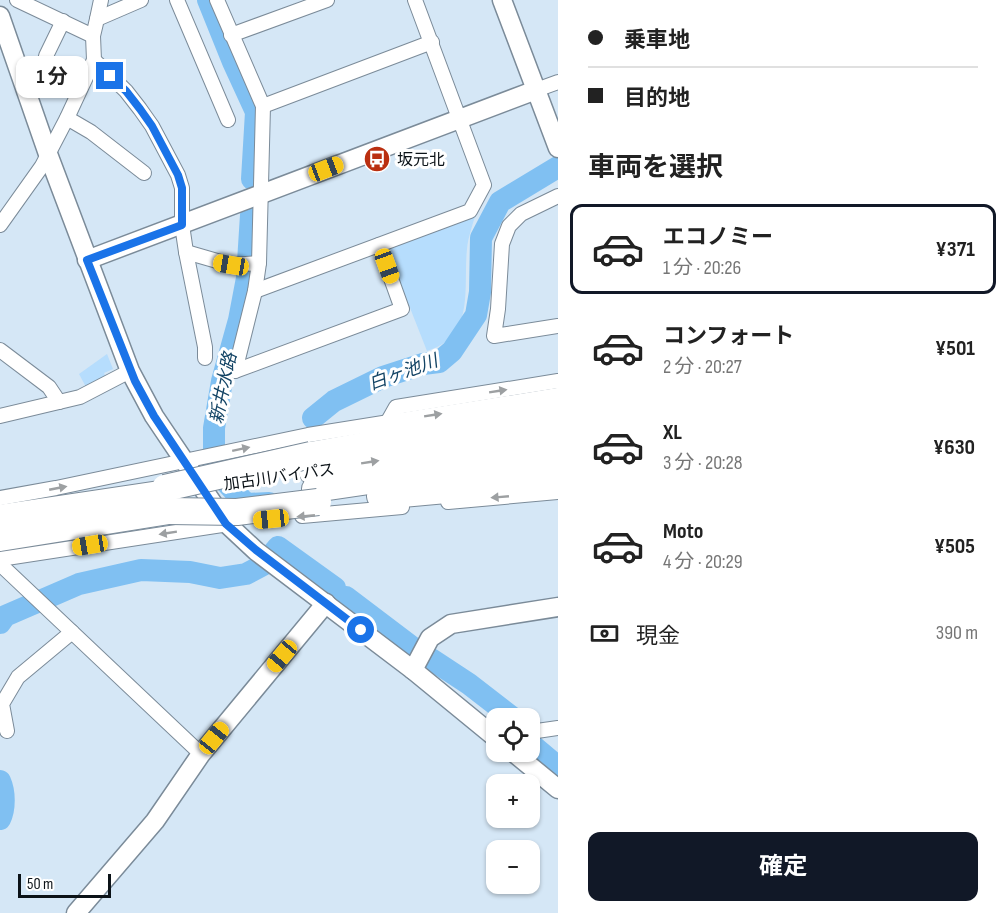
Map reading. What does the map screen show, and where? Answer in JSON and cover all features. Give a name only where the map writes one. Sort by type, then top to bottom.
[{"type":"highway","points":[[167,497],[314,479],[508,419],[558,411]]},
{"type":"highway","name":"加古川バイパス","points":[[314,479],[558,433]]},
{"type":"highway","name":"加古川バイパス","points":[[0,518],[102,502],[167,497],[558,453]]},
{"type":"highway","points":[[314,479],[457,489],[558,474]]},
{"type":"highway","name":"加古川バイパス","points":[[0,538],[167,497]]},
{"type":"street","points":[[17,0],[93,36]]},
{"type":"street","points":[[0,225],[42,166],[94,60],[93,36],[101,0]]},
{"type":"street","points":[[97,19],[141,0]]},
{"type":"street","points":[[177,0],[228,120]]},
{"type":"street","points":[[217,0],[263,106],[259,263],[255,291],[235,371],[402,309],[379,245]]},
{"type":"street","points":[[231,35],[327,0]]},
{"type":"street","points":[[255,291],[470,211],[484,185],[415,0]]},
{"type":"street","points":[[502,0],[558,148]]},
{"type":"street","points":[[0,16],[48,154],[130,371],[154,416],[226,524],[275,566],[413,670],[486,730]]},
{"type":"street","points":[[46,56],[63,21]]},
{"type":"street","points":[[263,106],[432,42]]},
{"type":"street","points":[[94,60],[126,91],[146,117],[178,175],[182,188],[182,225],[205,347],[205,358]]},
{"type":"street","points":[[87,260],[558,82]]},
{"type":"street","points":[[67,118],[91,132],[143,173]]},
{"type":"street","points":[[558,196],[521,214],[508,226],[502,244],[494,336],[558,326]]},
{"type":"street","points":[[186,252],[231,265],[259,263]]},
{"type":"street","points":[[199,323],[214,323]]},
{"type":"street","points":[[0,350],[49,387],[59,402]]},
{"type":"street","points":[[0,416],[80,397],[130,371]]},
{"type":"street","points":[[387,423],[396,407],[558,381]]},
{"type":"street","points":[[0,498],[308,435],[558,395]]},
{"type":"street","points":[[0,559],[226,524],[558,492]]},
{"type":"street","points":[[0,564],[201,754]]},
{"type":"street","points":[[76,913],[154,821],[201,754],[326,603]]},
{"type":"street","points":[[413,670],[430,638],[451,624],[558,607]]},
{"type":"street","points":[[8,731],[1,706],[26,662],[72,632]]},
{"type":"street","points":[[540,731],[558,728]]},
{"type":"street","points":[[525,762],[558,789]]},
{"type":"shaded area","points":[[476,213],[469,235],[466,294],[460,322],[443,344],[427,351],[388,252],[391,245]]},
{"type":"shaded area","points":[[107,354],[113,369],[104,373],[106,378],[86,387],[79,374]]},
{"type":"waterway","name":"新井水路","points":[[208,0],[256,112],[252,179]]},
{"type":"waterway","name":"白ヶ池川","points":[[313,418],[334,401],[383,377],[423,364],[439,362],[452,351],[476,315],[480,292],[481,238],[500,202],[558,167]]},
{"type":"waterway","name":"新井水路","points":[[251,215],[247,278],[239,320],[222,381],[214,428],[214,469],[246,504],[269,503]]},
{"type":"waterway","name":"白ヶ池川","points":[[0,623],[5,616],[79,584],[141,570],[190,572],[220,578],[246,574],[263,565],[278,547],[335,588]]},
{"type":"waterway","name":"新井水路","points":[[346,597],[412,647]]},
{"type":"waterway","name":"新井水路","points":[[431,659],[500,708]]},
{"type":"waterway","name":"新井水路","points":[[540,752],[558,767]]},
{"type":"waterway","name":"白ヶ池川","points":[[0,781],[4,800],[0,819]]},
{"type":"place","name":"坂元北","points":[[377,159]]},
{"type":"route","points":[[110,76],[126,91],[152,126],[178,175],[182,188],[182,225],[87,260],[130,371],[154,416],[226,524],[256,550],[361,630]]}]
